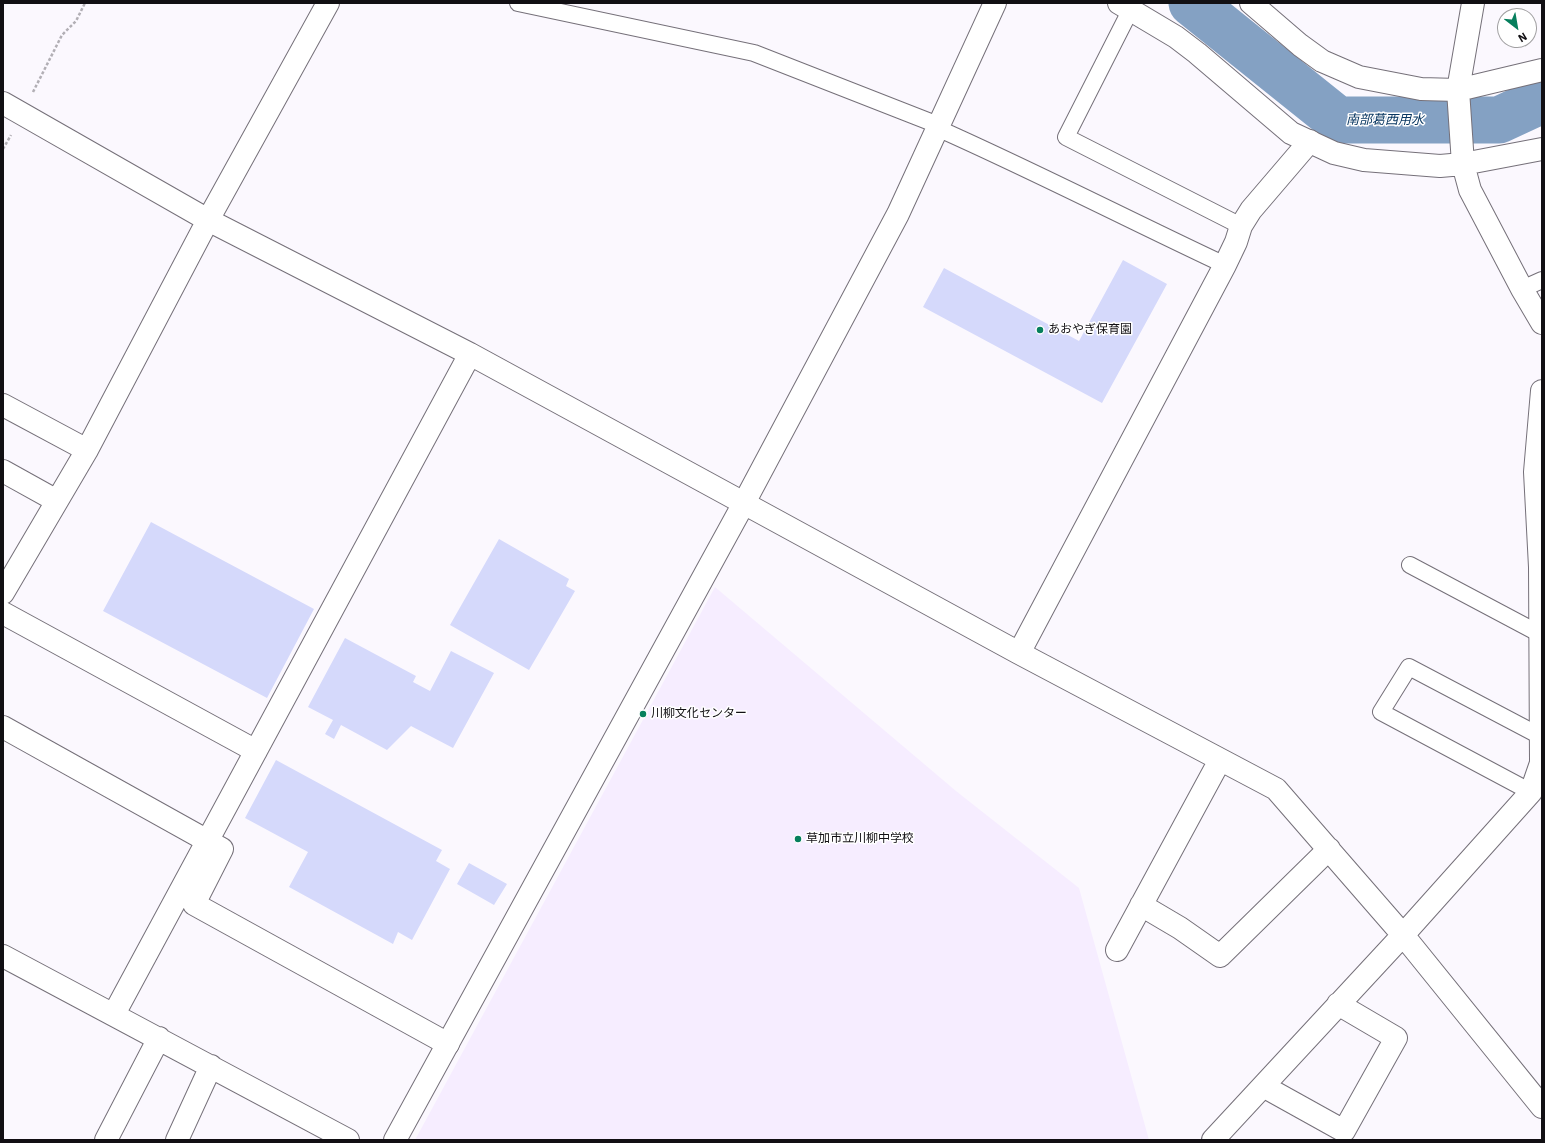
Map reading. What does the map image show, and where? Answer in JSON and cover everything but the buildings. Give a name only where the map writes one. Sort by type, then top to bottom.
[{"type":"street","points":[[3,592],[87,450],[208,220],[328,3]]},
{"type":"street","points":[[394,1140],[744,503],[898,214],[995,3]]},
{"type":"street","points":[[1251,3],[1300,45],[1322,61],[1359,77],[1458,95],[1542,70]]},
{"type":"street","points":[[1473,3],[1458,95],[1462,159],[1470,190],[1522,290],[1542,323]]},
{"type":"street","points":[[1125,6],[1176,37],[1197,53],[1291,133],[1334,152],[1364,160],[1440,166],[1462,159],[1542,149]]},
{"type":"street","points":[[3,103],[208,220],[470,354],[1019,653],[1276,789],[1403,935],[1542,1107]]},
{"type":"street","points":[[1019,653],[1225,265],[1236,242],[1240,226],[1251,210],[1310,141]]},
{"type":"street","points":[[114,1014],[470,354]]},
{"type":"street","points":[[1213,1140],[1338,1004],[1532,799],[1541,763],[1540,567],[1535,472],[1542,391]]},
{"type":"street","points":[[3,405],[87,450]]},
{"type":"street","points":[[3,471],[57,501]]},
{"type":"street","points":[[3,614],[256,751]]},
{"type":"street","points":[[3,727],[222,849],[194,904],[448,1044]]},
{"type":"street","points":[[1117,950],[1220,760]]},
{"type":"street","points":[[1141,905],[1180,928],[1220,956],[1329,850]]},
{"type":"street","points":[[3,956],[348,1140]]},
{"type":"street","points":[[1263,1086],[1344,1131],[1396,1038],[1338,1004]]},
{"type":"street","points":[[106,1140],[159,1038]]},
{"type":"street","points":[[177,1140],[211,1066]]},
{"type":"lane","points":[[518,3],[754,53],[938,126],[1225,265]]},
{"type":"lane","points":[[1125,6],[1066,137],[1240,226]]},
{"type":"lane","points":[[1522,290],[1542,280]]},
{"type":"lane","points":[[1410,565],[1540,634]]},
{"type":"lane","points":[[1532,799],[1382,712],[1409,666],[1540,736]]},
{"type":"path","points":[[22,114],[62,35],[76,21],[85,3]]},
{"type":"shaded area","name":"草加市立川柳中学校","points":[[715,587],[956,791],[1079,888],[1149,1140],[415,1140]]},
{"type":"waterway","name":"南部葛西用水","points":[[1192,3],[1338,120],[1499,120],[1542,100]]},
{"type":"place","name":"あおやぎ保育園","points":[[1040,330]]},
{"type":"place","name":"川柳文化センター","points":[[643,714]]},
{"type":"place","name":"草加市立川柳中学校","points":[[798,839]]}]
